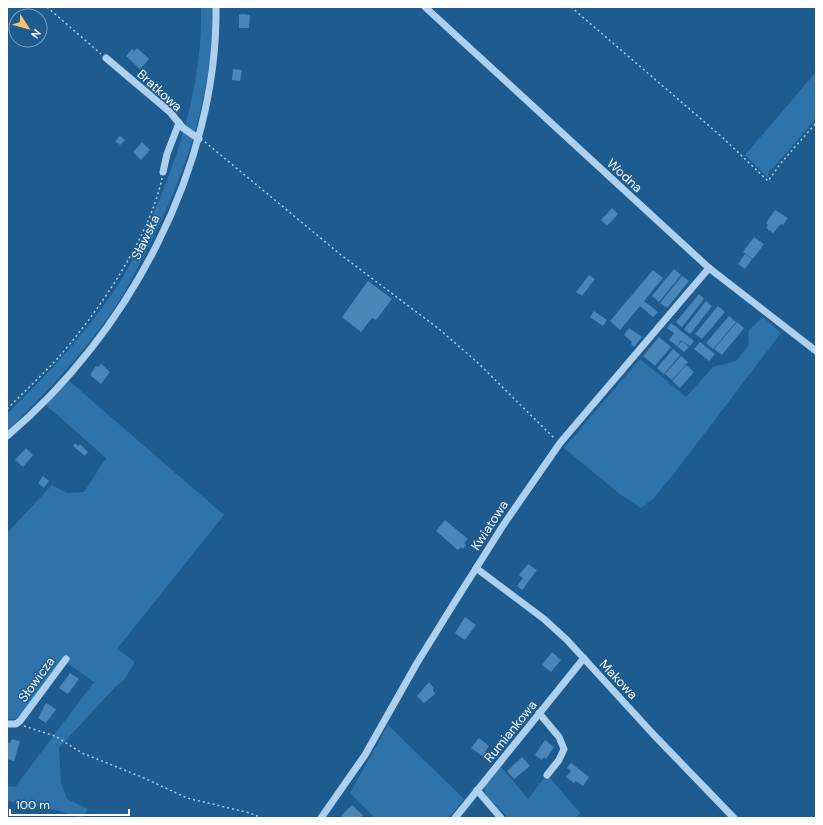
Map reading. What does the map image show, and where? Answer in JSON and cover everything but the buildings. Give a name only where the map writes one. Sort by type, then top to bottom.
[{"type":"street","name":"Sławska","points":[[7,436],[56,390],[117,314],[164,228],[190,168],[199,138],[212,70],[217,30],[216,7]]},
{"type":"street","name":"Wodna","points":[[425,7],[708,268],[816,351]]},
{"type":"street","name":"Bratkowa","points":[[106,58],[170,112],[189,132],[199,138]]},
{"type":"street","points":[[163,172],[167,154],[179,123]]},
{"type":"street","name":"Kwiatowa","points":[[321,818],[365,754],[417,663],[476,568],[560,443],[708,268]]},
{"type":"street","name":"Makowa","points":[[476,568],[544,619],[584,658],[653,734],[734,818]]},
{"type":"street","name":"Rumiankowa","points":[[455,818],[584,658]]},
{"type":"street","name":"Słowicza","points":[[16,724],[24,716],[66,660]]},
{"type":"street","points":[[540,713],[559,737],[564,749],[559,760],[547,775]]},
{"type":"street","points":[[7,724],[16,724]]},
{"type":"street","points":[[477,790],[500,818]]},
{"type":"path","points":[[47,7],[106,58]]},
{"type":"path","points":[[570,7],[722,137],[768,181],[781,163],[816,123]]},
{"type":"path","points":[[199,138],[341,256],[440,329],[477,362],[560,443]]},
{"type":"path","points":[[7,409],[57,359],[120,274],[153,208],[163,172]]},
{"type":"path","points":[[16,724],[55,736],[82,753],[144,778],[187,798],[250,813],[262,818]]},
{"type":"shaded area","points":[[201,7],[213,7],[212,40],[208,74],[193,140],[182,172],[155,234],[120,300],[95,336],[67,369],[7,431],[7,414],[61,359],[98,314],[122,278],[143,237],[173,165],[188,114],[198,61],[201,34]]},
{"type":"shaded area","points":[[816,72],[816,119],[772,169],[769,170],[768,178],[745,155]]},
{"type":"shaded area","points":[[763,317],[781,333],[672,476],[653,499],[641,508],[621,495],[564,448],[640,359],[686,397],[713,367],[736,361],[748,346],[749,330]]},
{"type":"shaded area","points":[[68,380],[224,515],[117,649],[135,662],[124,680],[115,687],[59,748],[61,783],[67,799],[88,809],[83,818],[48,808],[7,801],[7,786],[15,787],[94,682],[63,660],[24,713],[16,719],[7,719],[7,533],[52,485],[67,493],[84,492],[106,458],[46,405]]},
{"type":"shaded area","points":[[388,725],[464,799],[449,818],[375,818],[350,793]]},
{"type":"shaded area","points":[[501,767],[528,799],[544,778],[550,778],[580,813],[576,818],[508,818],[486,795],[484,787]]}]
